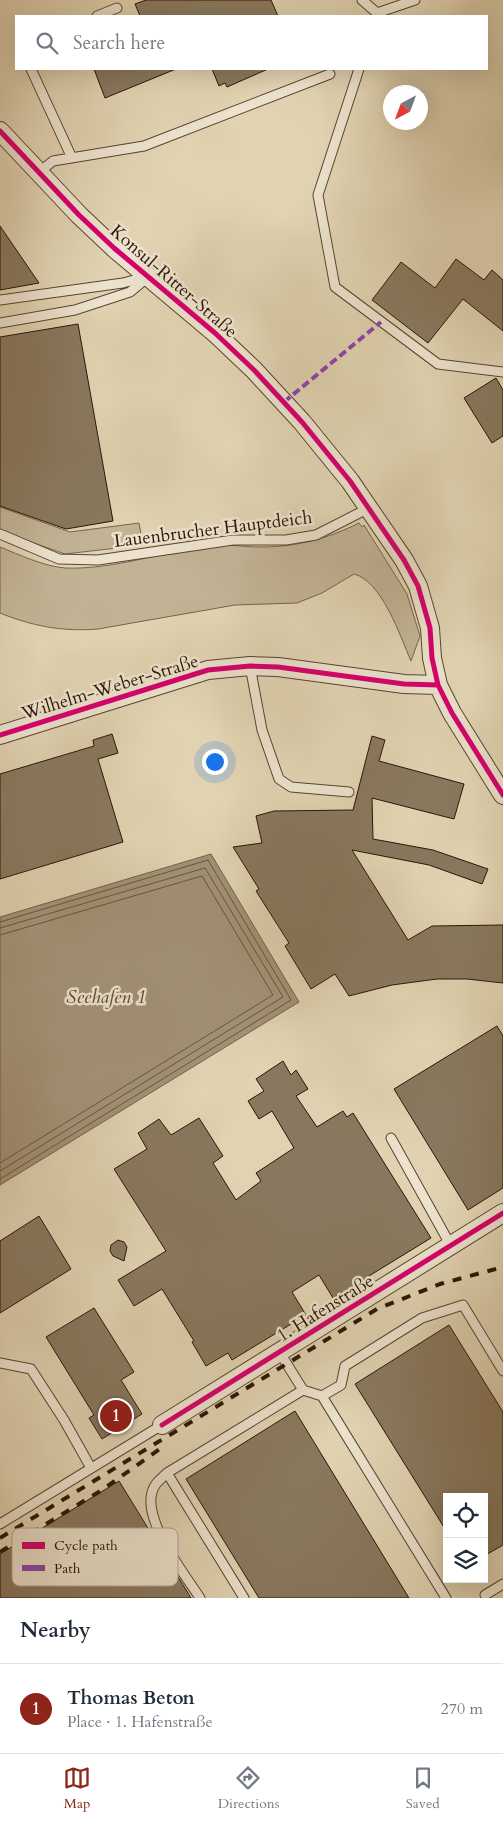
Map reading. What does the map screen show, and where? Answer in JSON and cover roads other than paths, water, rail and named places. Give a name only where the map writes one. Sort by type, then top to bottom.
[{"type":"street","name":"Konsul-Ritter-Straße","points":[[0,131],[79,215],[148,277],[215,333],[254,370],[302,422],[369,508],[404,560],[418,586],[430,628],[432,658],[438,685],[452,713],[503,795]]},
{"type":"street","name":"Wilhelm-Weber-Straße","points":[[0,735],[208,670],[250,666],[330,672],[404,684],[438,685]]},
{"type":"street","name":"1. Hafenstraße","points":[[162,1425],[503,1213]]},
{"type":"lane","points":[[362,0],[376,15],[415,0]]},
{"type":"lane","points":[[100,15],[117,8]]},
{"type":"lane","points":[[31,70],[72,158]]},
{"type":"lane","points":[[359,70],[318,195],[335,287],[438,364],[503,372]]},
{"type":"lane","points":[[38,173],[53,161],[144,146],[330,74]]},
{"type":"lane","points":[[0,300],[123,283],[148,277]]},
{"type":"lane","points":[[0,323],[75,310],[130,292],[148,277]]},
{"type":"lane","name":"Lauenbrucher Hauptdeich","points":[[0,534],[59,559],[98,560],[233,540],[286,540],[316,535],[369,508]]},
{"type":"lane","points":[[250,666],[262,730],[279,779],[290,787],[349,792]]},
{"type":"lane","points":[[391,1138],[451,1246]]},
{"type":"lane","points":[[322,1396],[341,1385],[345,1366],[422,1318],[463,1305],[503,1371]]},
{"type":"lane","points":[[280,1353],[303,1390],[322,1396],[446,1598]]},
{"type":"lane","points":[[0,1363],[30,1369],[64,1420],[91,1468]]},
{"type":"lane","points":[[157,1528],[150,1507],[155,1485],[167,1473],[303,1390]]},
{"type":"lane","points":[[0,1524],[162,1425]]},
{"type":"lane","points":[[167,1473],[244,1598]]},
{"type":"lane","points":[[178,1562],[200,1598]]},
{"type":"lane","points":[[485,1595],[503,1584]]},
{"type":"water","name":"Seehafen 1","points":[[211,854],[299,1002],[0,1185],[0,917]]},
{"type":"railway","points":[[16,1528],[377,1309],[440,1284],[503,1267]]},
{"type":"railway","points":[[39,1528],[102,1490],[164,1446]]},
{"type":"railway","points":[[0,1538],[12,1531]]},
{"type":"railway","points":[[0,1552],[12,1545]]},
{"type":"place","name":"Thomas Beton","points":[[116,1416]]}]
